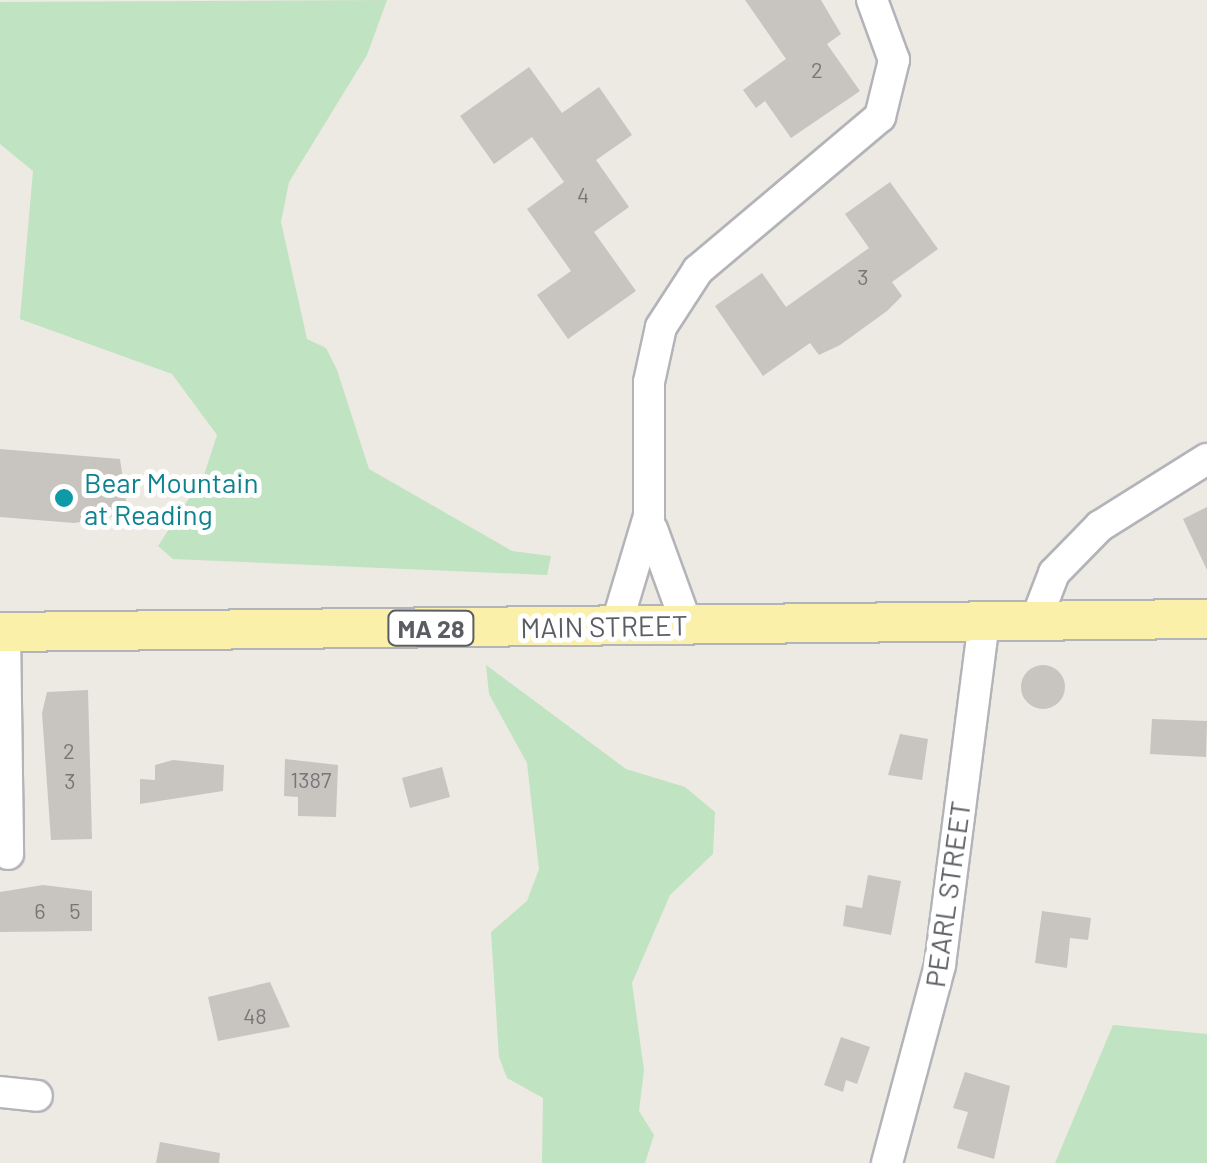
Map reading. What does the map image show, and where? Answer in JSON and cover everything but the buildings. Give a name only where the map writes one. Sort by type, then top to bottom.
[{"type":"main road","name":"MAIN STREET","points":[[2,632],[1207,619]]},
{"type":"street","points":[[616,626],[649,516],[648,382],[661,327],[698,270],[880,117],[894,60],[872,0]]},
{"type":"street","points":[[1036,620],[1054,573],[1100,526],[1207,459]]},
{"type":"street","points":[[649,516],[686,625]]},
{"type":"street","name":"PEARL STREET","points":[[887,1163],[940,965],[984,620]]},
{"type":"street","points":[[2,632],[8,854]]},
{"type":"street","points":[[0,1092],[37,1096]]},
{"type":"green space","points":[[387,0],[367,55],[289,182],[281,222],[307,339],[326,348],[337,370],[369,469],[512,551],[551,556],[547,575],[173,559],[158,546],[204,475],[217,435],[172,374],[20,319],[33,171],[0,144],[0,2]]},
{"type":"green space","points":[[486,665],[626,769],[685,787],[715,812],[713,854],[670,895],[632,983],[644,1070],[639,1111],[654,1135],[645,1163],[542,1163],[543,1098],[507,1078],[499,1057],[491,932],[527,901],[539,869],[527,763],[489,694]]},
{"type":"green space","points":[[1113,1025],[1207,1034],[1207,1163],[1055,1163]]},
{"type":"place","name":"Bear Mountain at Reading","points":[[64,498]]}]
